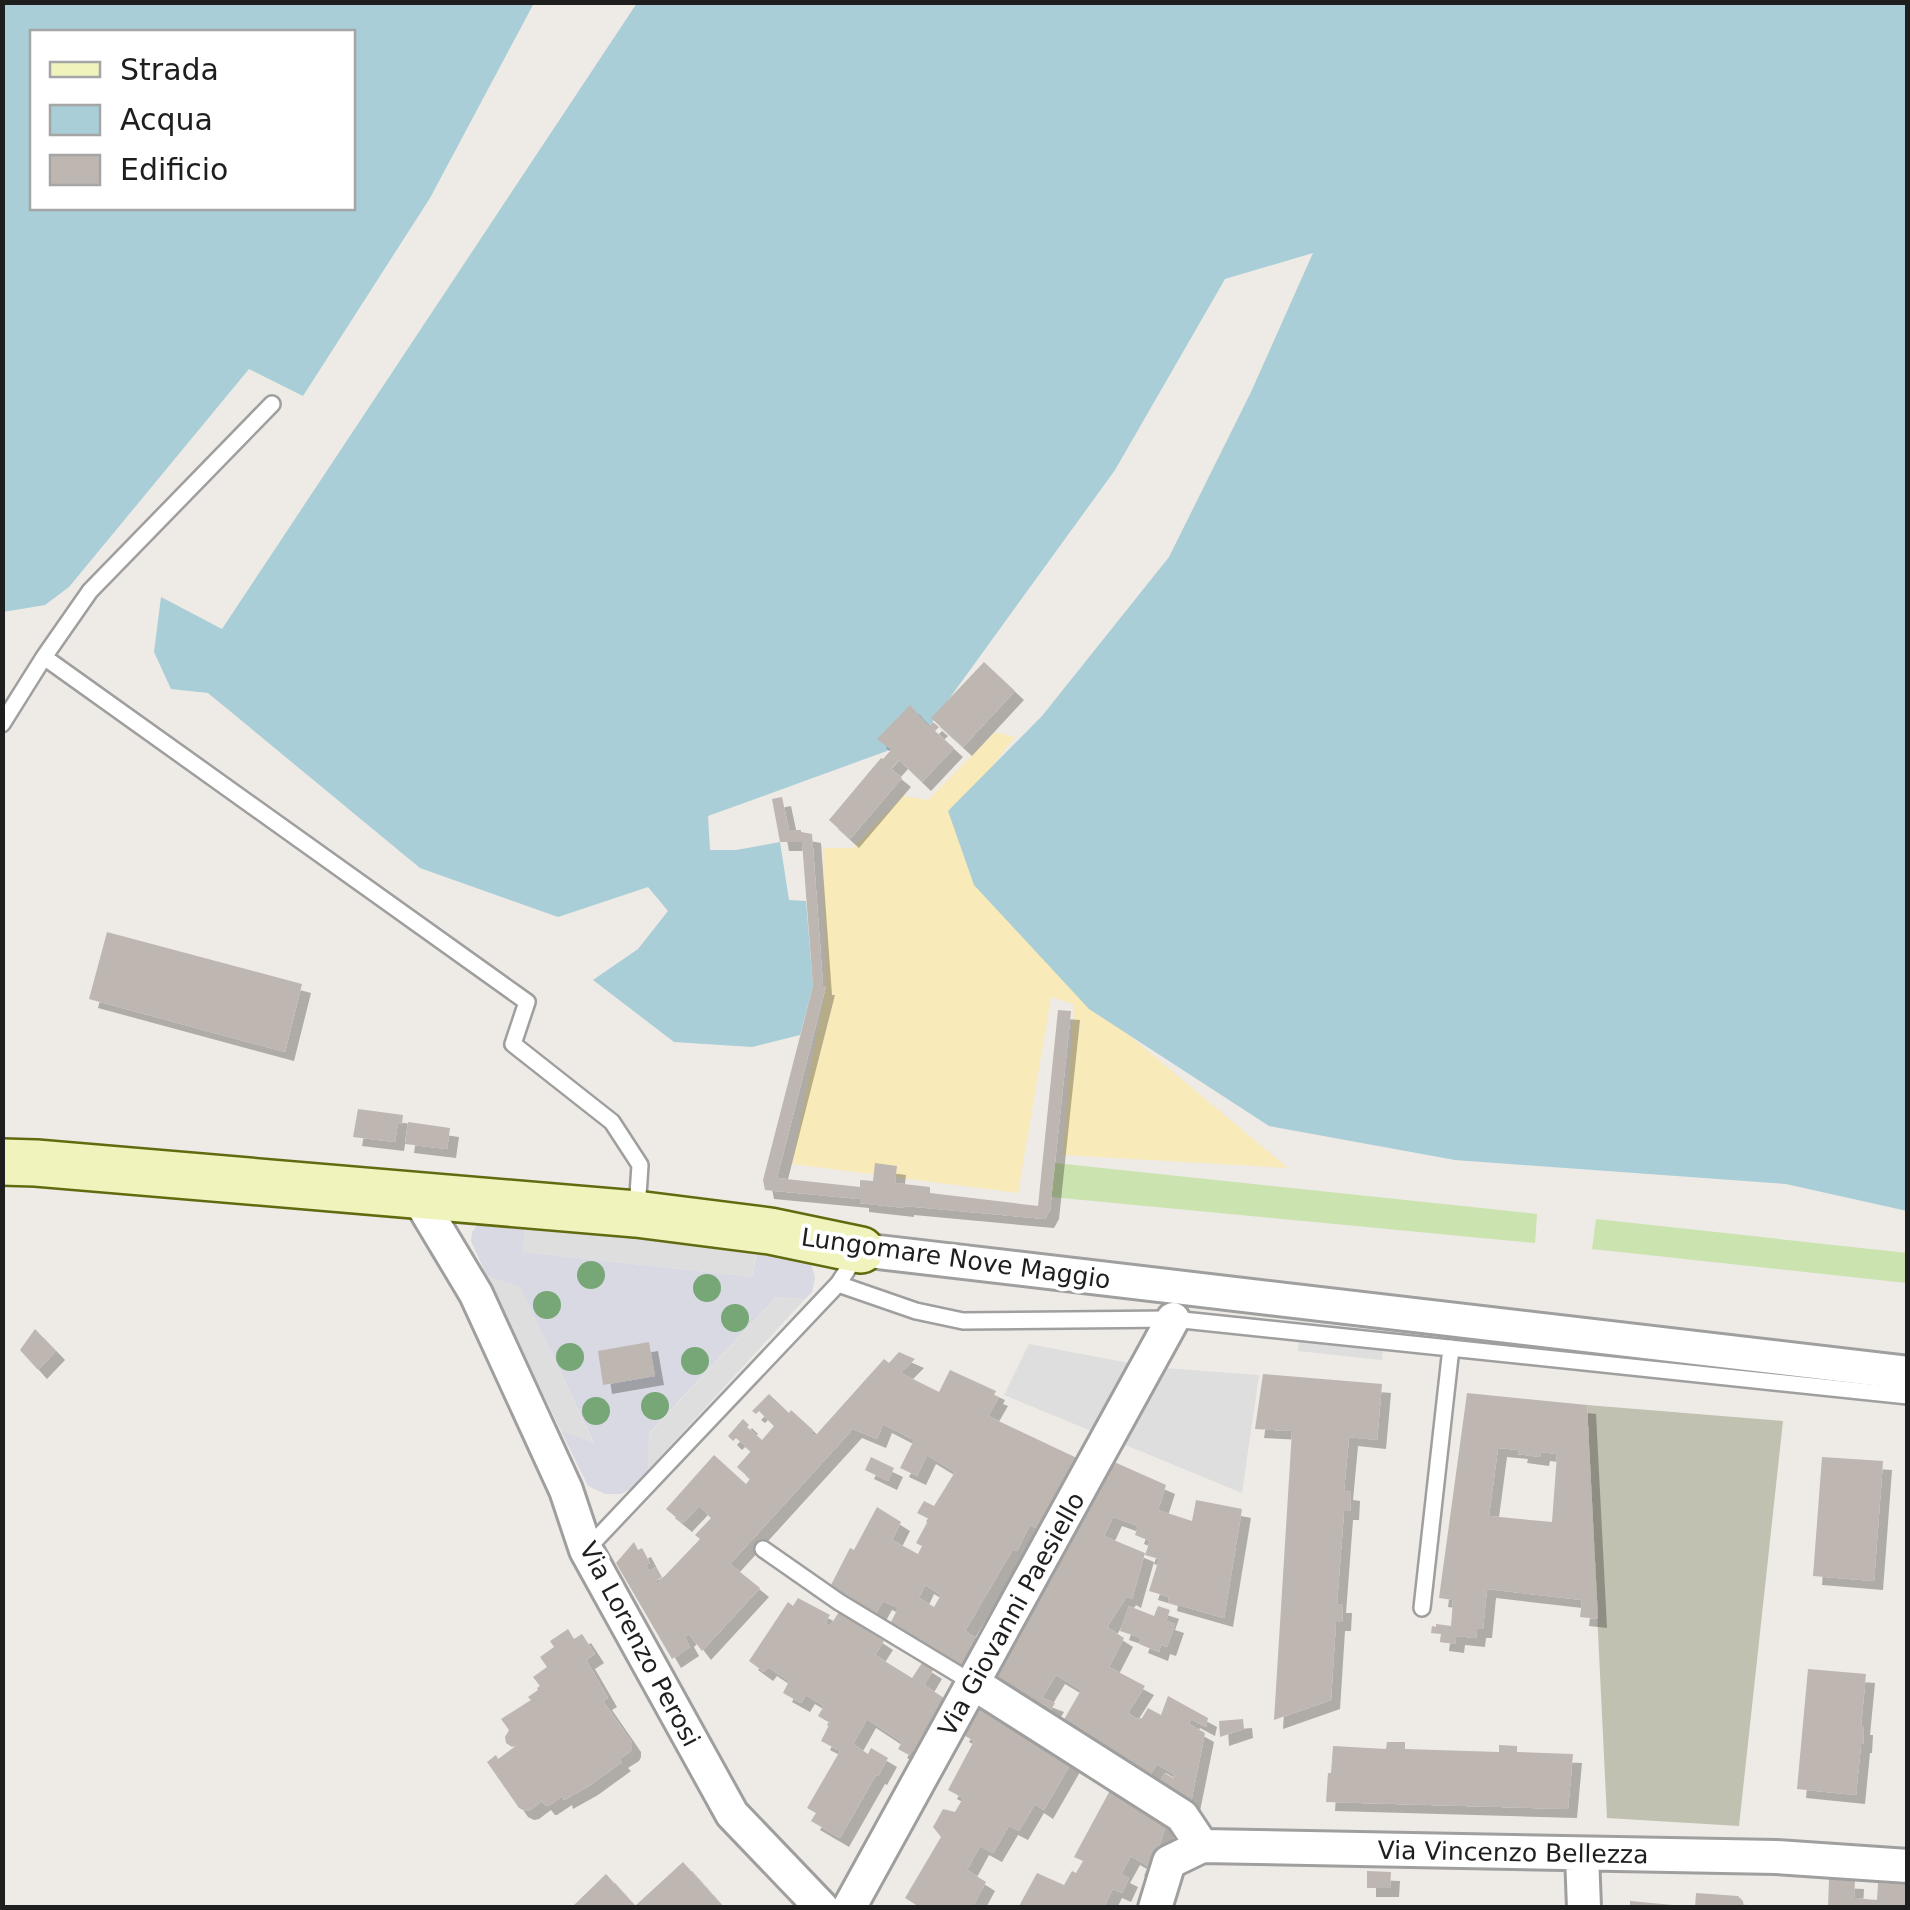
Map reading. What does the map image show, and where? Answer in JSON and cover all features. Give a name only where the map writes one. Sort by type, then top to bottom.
[{"type":"street","name":"Lungomare Nove Maggio","points":[[2,1162],[636,1214],[770,1231],[850,1267],[1908,1373]]},
{"type":"street","name":"Via Lorenzo Perosi","points":[[416,1194],[476,1294],[566,1490],[586,1550],[732,1814],[822,1908]]},
{"type":"street","name":"Via Giovanni Paesiello","points":[[849,1908],[1172,1319]]},
{"type":"street","points":[[972,1683],[1182,1816],[1202,1846],[1169,1862],[1155,1908]]},
{"type":"street","name":"Via Vincenzo Bellezza","points":[[1202,1846],[1776,1857],[1908,1866]]},
{"type":"street","points":[[1582,1854],[1584,1908]]},
{"type":"lane","points":[[2,724],[90,591],[272,404]]},
{"type":"lane","points":[[44,657],[527,1002],[513,1044],[612,1122],[640,1165],[636,1214]]},
{"type":"lane","points":[[586,1550],[850,1267],[916,1311],[963,1320],[1172,1319],[1908,1396]]},
{"type":"lane","points":[[1422,1608],[1450,1348]]},
{"type":"lane","points":[[762,1548],[839,1602],[972,1683]]},
{"type":"shaded area","points":[[483,1222],[525,1224],[523,1252],[753,1277],[757,1249],[807,1258],[815,1278],[812,1292],[805,1299],[776,1297],[649,1433],[648,1470],[634,1487],[621,1494],[605,1494],[588,1486],[561,1431],[594,1443],[520,1287],[487,1276],[471,1241],[472,1232]]},
{"type":"shaded area","points":[[525,1224],[756,1249],[753,1277],[523,1252]]},
{"type":"shaded area","points":[[487,1276],[520,1287],[594,1444],[561,1431]]},
{"type":"shaded area","points":[[776,1297],[805,1299],[648,1470],[649,1434]]},
{"type":"shaded area","points":[[1299,1340],[1383,1349],[1382,1360],[1298,1351]]},
{"type":"shaded area","points":[[1029,1344],[1150,1367],[1259,1375],[1242,1493],[1004,1395]]},
{"type":"shaded area","points":[[1587,1405],[1783,1421],[1739,1826],[1607,1818]]},
{"type":"green space","points":[[1055,1163],[1537,1214],[1535,1243],[1051,1197]]},
{"type":"green space","points":[[1596,1219],[1907,1253],[1907,1283],[1592,1249]]},
{"type":"sand","points":[[995,732],[1015,737],[958,809],[1100,1011],[1288,1168],[1063,1155],[1074,1004],[1051,997],[1018,1193],[792,1164],[826,986],[823,848],[853,848],[903,796],[928,800]]},
{"type":"water","points":[[3,2],[534,3],[430,198],[303,396],[249,369],[69,587],[45,605],[3,612]]},
{"type":"water","points":[[637,3],[1907,3],[1907,1211],[1786,1184],[1455,1160],[1269,1126],[1089,1009],[974,885],[948,811],[1042,716],[1169,557],[1251,392],[1313,253],[1225,279],[1115,470],[920,739],[708,816],[710,850],[780,842],[789,900],[806,901],[813,986],[800,1035],[752,1047],[674,1042],[593,980],[638,949],[668,911],[648,887],[558,917],[420,868],[208,693],[171,689],[154,652],[161,597],[222,629]]},
{"type":"building","points":[[984,662],[1015,691],[963,747],[931,718]]},
{"type":"building","points":[[910,705],[929,726],[933,722],[939,727],[935,731],[954,748],[922,782],[899,760],[891,769],[902,778],[850,839],[829,820],[891,750],[877,739]]},
{"type":"building","points":[[782,797],[789,830],[812,834],[826,986],[777,1178],[860,1187],[860,1180],[873,1181],[875,1163],[897,1166],[895,1183],[930,1187],[930,1193],[1038,1206],[1058,1010],[1071,1011],[1050,1210],[1045,1219],[905,1208],[860,1203],[860,1199],[765,1190],[763,1180],[813,986],[802,842],[780,842],[772,799]]},
{"type":"building","points":[[107,932],[302,984],[285,1052],[89,999]]},
{"type":"building","points":[[358,1109],[403,1115],[395,1142],[353,1137]]},
{"type":"building","points":[[408,1122],[450,1128],[447,1149],[405,1144]]},
{"type":"building","points":[[35,1329],[56,1351],[38,1370],[20,1350]]},
{"type":"building","points":[[649,1342],[655,1376],[603,1385],[598,1351]]},
{"type":"building","points":[[899,1352],[915,1359],[901,1373],[939,1392],[950,1370],[996,1391],[994,1395],[999,1397],[988,1416],[1081,1460],[1042,1531],[1030,1525],[965,1631],[981,1641],[965,1670],[890,1624],[898,1608],[883,1601],[875,1615],[831,1585],[877,1507],[901,1522],[892,1540],[918,1554],[922,1546],[916,1543],[929,1519],[917,1513],[924,1501],[934,1506],[955,1472],[927,1455],[917,1476],[900,1468],[914,1440],[883,1424],[877,1439],[853,1429],[730,1564],[760,1588],[702,1651],[689,1634],[685,1638],[690,1647],[672,1659],[616,1563],[634,1542],[650,1563],[646,1565],[649,1571],[656,1567],[662,1577],[655,1581],[657,1584],[700,1539],[695,1535],[711,1518],[699,1506],[683,1523],[666,1509],[714,1455],[746,1484],[750,1479],[737,1467],[751,1451],[728,1436],[743,1419],[762,1440],[774,1426],[759,1411],[752,1411],[769,1394],[813,1430],[815,1436],[884,1359],[889,1363]],"holes":[[[925,1585],[941,1595],[934,1607],[919,1598]]]},
{"type":"building","points":[[1263,1374],[1382,1384],[1377,1440],[1349,1437],[1344,1491],[1351,1492],[1350,1511],[1344,1511],[1337,1604],[1343,1604],[1342,1622],[1336,1622],[1331,1700],[1274,1720],[1292,1431],[1255,1429]]},
{"type":"building","points":[[1467,1393],[1587,1405],[1598,1619],[1580,1617],[1582,1600],[1487,1589],[1483,1629],[1477,1629],[1476,1638],[1456,1636],[1455,1644],[1440,1642],[1441,1634],[1431,1633],[1436,1624],[1451,1626],[1453,1600],[1439,1598]],"holes":[[[1498,1448],[1519,1450],[1518,1454],[1540,1457],[1541,1452],[1557,1454],[1552,1522],[1489,1516]]]},
{"type":"building","points":[[871,1457],[894,1468],[888,1481],[865,1470]]},
{"type":"building","points":[[1822,1457],[1883,1461],[1874,1581],[1813,1576]]},
{"type":"building","points":[[1112,1461],[1166,1485],[1158,1510],[1192,1521],[1196,1500],[1242,1509],[1224,1618],[1168,1602],[1169,1597],[1149,1591],[1159,1559],[1145,1555],[1150,1541],[1135,1535],[1138,1526],[1113,1517],[1104,1536],[1145,1553],[1132,1599],[1127,1596],[1107,1627],[1124,1638],[1109,1667],[1145,1686],[1128,1713],[1142,1718],[1148,1708],[1161,1715],[1168,1696],[1208,1718],[1206,1727],[1191,1719],[1189,1724],[1205,1733],[1189,1812],[1154,1790],[1165,1773],[1173,1778],[1175,1775],[1157,1764],[1145,1783],[1058,1730],[1081,1690],[1056,1675],[1042,1698],[1055,1703],[1049,1713],[987,1685]]},
{"type":"building","points":[[798,1598],[830,1615],[825,1623],[830,1626],[839,1612],[884,1641],[875,1655],[912,1678],[922,1663],[933,1670],[924,1685],[944,1698],[953,1684],[957,1686],[917,1753],[912,1750],[909,1755],[898,1749],[902,1742],[867,1719],[853,1744],[868,1754],[871,1748],[888,1758],[840,1838],[811,1821],[816,1813],[807,1808],[840,1751],[821,1741],[830,1723],[818,1716],[824,1706],[806,1695],[801,1703],[783,1693],[789,1681],[768,1667],[764,1672],[749,1661],[788,1602],[793,1606]]},
{"type":"building","points":[[1129,1606],[1154,1616],[1158,1606],[1170,1610],[1166,1621],[1175,1624],[1167,1647],[1161,1645],[1159,1652],[1139,1644],[1141,1638],[1120,1631]]},
{"type":"building","points":[[568,1629],[574,1639],[582,1634],[595,1654],[586,1660],[608,1698],[603,1701],[632,1748],[619,1759],[622,1762],[589,1786],[564,1800],[563,1796],[548,1806],[542,1801],[525,1811],[487,1762],[517,1745],[506,1743],[509,1730],[501,1719],[531,1700],[528,1697],[540,1686],[533,1677],[547,1667],[540,1657],[554,1647],[550,1641]]},
{"type":"building","points":[[1808,1669],[1866,1674],[1856,1795],[1797,1789]]},
{"type":"building","points":[[978,1699],[1071,1763],[1044,1810],[1035,1804],[1019,1831],[1009,1826],[993,1853],[980,1846],[967,1870],[986,1882],[972,1908],[921,1908],[905,1898],[941,1837],[933,1827],[943,1809],[955,1812],[963,1798],[948,1790],[974,1741],[960,1733]]},
{"type":"building","points":[[1243,1719],[1244,1729],[1220,1737],[1219,1721]]},
{"type":"building","points":[[1387,1742],[1405,1742],[1405,1749],[1499,1752],[1499,1745],[1517,1746],[1517,1752],[1573,1754],[1568,1809],[1326,1802],[1333,1746],[1386,1749]]},
{"type":"building","points":[[1114,1783],[1169,1816],[1151,1878],[1144,1876],[1148,1866],[1131,1856],[1121,1874],[1129,1878],[1122,1893],[1113,1889],[1105,1905],[1111,1908],[1018,1908],[1037,1873],[1064,1885],[1072,1871],[1076,1873],[1083,1861],[1074,1857]]},
{"type":"building","points":[[683,1862],[724,1908],[571,1908],[606,1874],[635,1906]]},
{"type":"building","points":[[1367,1871],[1391,1872],[1390,1888],[1367,1888]]},
{"type":"building","points":[[1829,1879],[1855,1880],[1854,1898],[1877,1900],[1878,1883],[1908,1885],[1908,1908],[1828,1908]]},
{"type":"building","points":[[1696,1893],[1738,1896],[1744,1908],[1695,1908]]},
{"type":"building","points":[[1630,1901],[1673,1905],[1673,1908],[1630,1908]]}]
